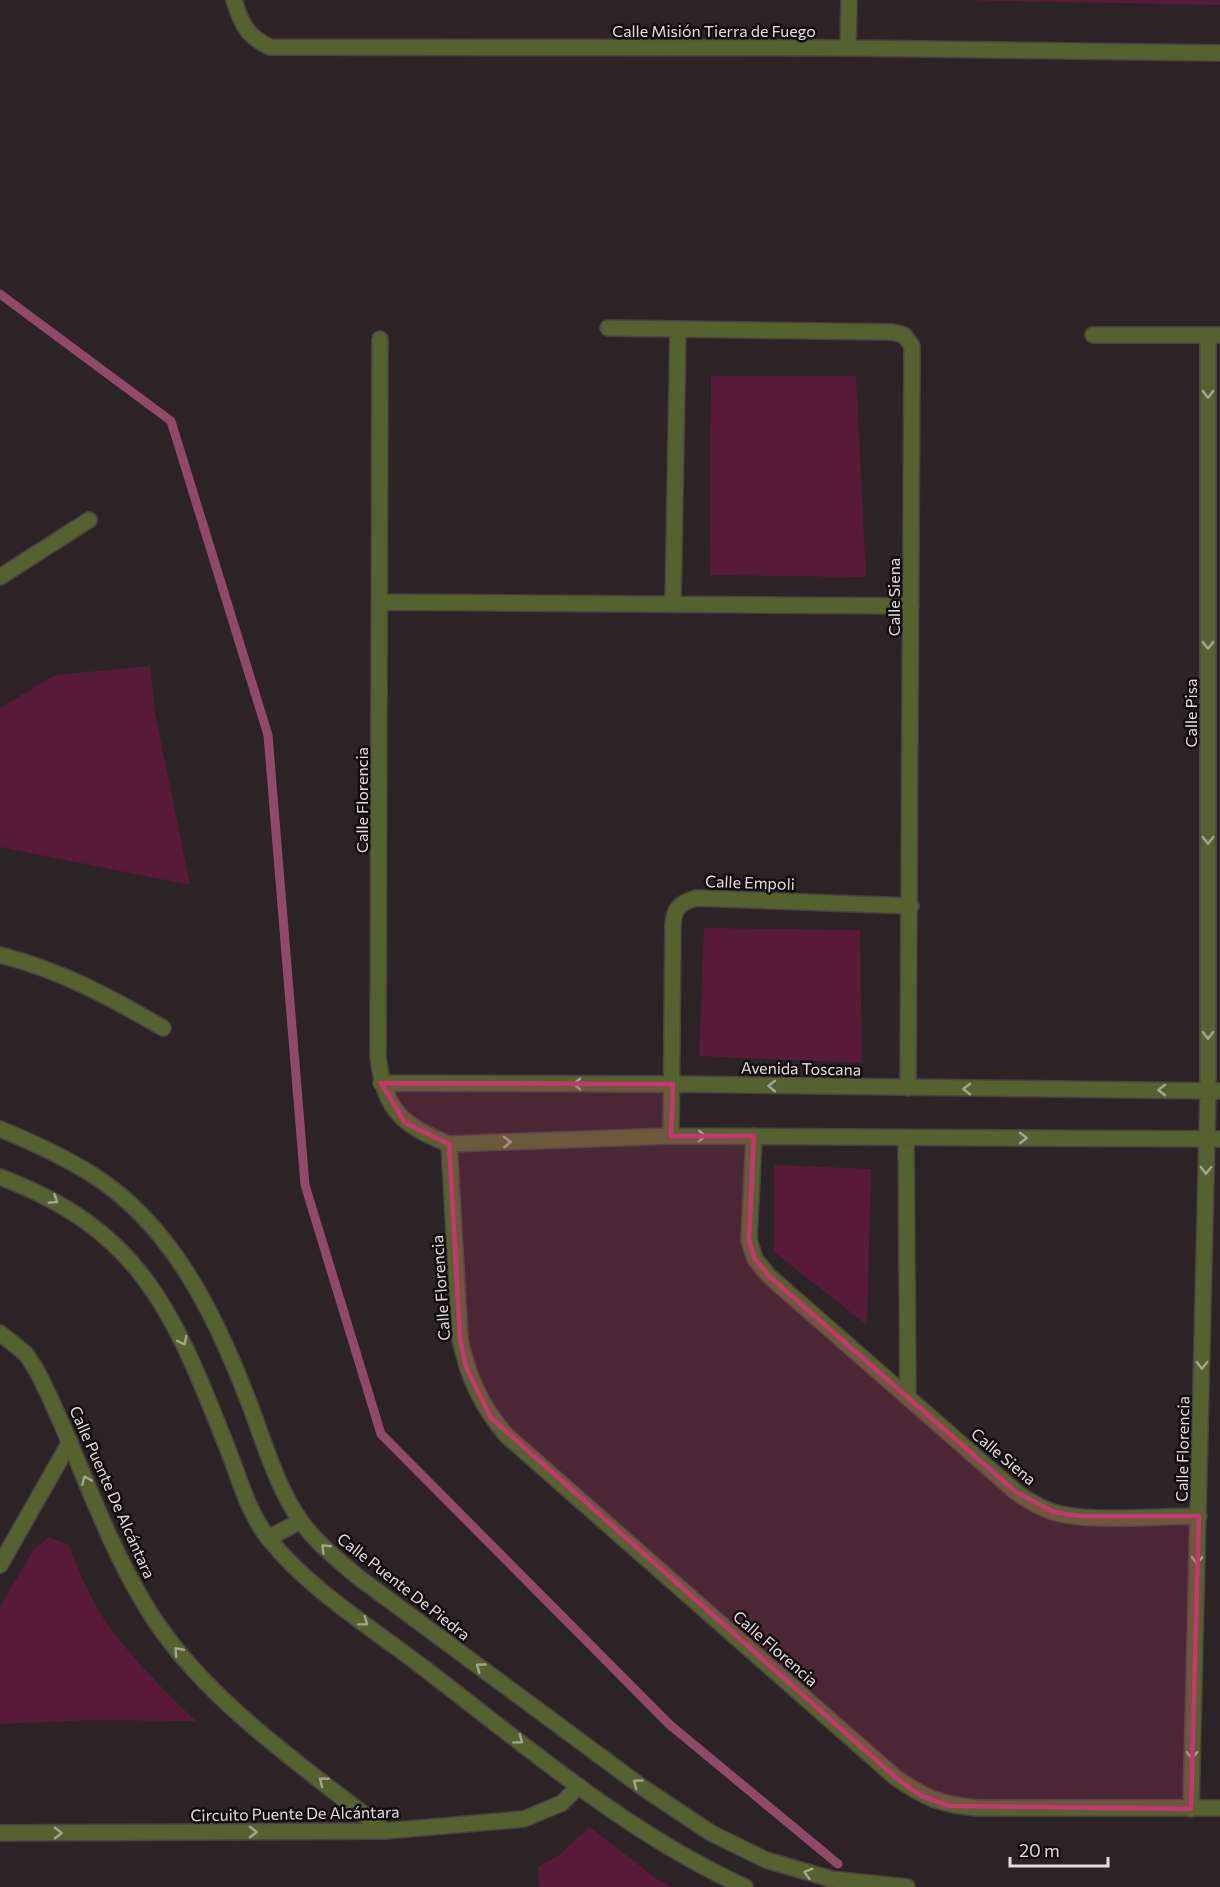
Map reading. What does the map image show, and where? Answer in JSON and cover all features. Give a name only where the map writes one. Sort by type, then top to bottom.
[{"type":"street","name":"Calle Misión Tierra de Fuego","points":[[234,0],[246,32],[255,40],[270,47],[848,48],[1220,53]]},
{"type":"street","points":[[848,48],[849,0]]},
{"type":"street","name":"Calle Siena","points":[[608,328],[892,332],[904,335],[912,346],[908,1088]]},
{"type":"street","points":[[673,604],[678,329]]},
{"type":"street","points":[[1093,335],[1214,335]]},
{"type":"street","name":"Calle Pisa","points":[[1214,335],[1214,1091]]},
{"type":"street","name":"Calle Florencia","points":[[380,339],[378,1058],[381,1083],[389,1103],[405,1123],[449,1144],[460,1338],[466,1367],[477,1395],[491,1418],[507,1436],[895,1777],[921,1796],[950,1806],[978,1808],[1220,1808]]},
{"type":"street","points":[[0,577],[89,520]]},
{"type":"street","points":[[379,602],[910,606]]},
{"type":"street","name":"Calle Empoli","points":[[671,1136],[673,924],[674,912],[683,902],[696,898],[910,906]]},
{"type":"street","points":[[0,955],[36,964],[96,989],[164,1028]]},
{"type":"street","name":"Avenida Toscana","points":[[381,1083],[673,1084],[1214,1091]]},
{"type":"street","name":"Calle Florencia","points":[[1191,1809],[1214,1091]]},
{"type":"street","name":"Calle Puente De Piedra","points":[[0,1129],[36,1144],[94,1176],[133,1206],[173,1252],[196,1287],[245,1392],[282,1490],[301,1521],[323,1546],[358,1577],[642,1787],[711,1833],[766,1860],[831,1879],[907,1887]]},
{"type":"street","points":[[449,1144],[671,1136],[1213,1138]]},
{"type":"street","name":"Calle Siena","points":[[754,1136],[749,1240],[755,1258],[769,1276],[1016,1492],[1033,1504],[1054,1512],[1080,1516],[1199,1516]]},
{"type":"street","points":[[906,1138],[908,1396]]},
{"type":"street","points":[[0,1177],[42,1193],[98,1228],[140,1269],[165,1307],[193,1360],[249,1502],[268,1538],[314,1584],[579,1786],[701,1867],[745,1887]]},
{"type":"street","name":"Calle Puente De Alcántara","points":[[0,1334],[26,1354],[37,1371],[122,1564],[145,1605],[172,1645],[213,1689],[385,1831]]},
{"type":"street","points":[[0,1565],[70,1442]]},
{"type":"street","points":[[268,1538],[301,1521]]},
{"type":"street","name":"Circuito Puente De Alcántara","points":[[0,1833],[385,1831],[524,1819],[562,1803],[579,1786]]},
{"type":"highlighted area","points":[[381,1083],[673,1084],[671,1136],[754,1136],[749,1240],[755,1259],[769,1276],[1016,1492],[1054,1512],[1080,1516],[1199,1516],[1191,1809],[950,1806],[921,1796],[895,1777],[491,1418],[466,1367],[460,1339],[449,1144],[405,1123]]},
{"type":"shaded area","points":[[953,0],[1220,0],[1220,5]]},
{"type":"shaded area","points":[[711,376],[856,376],[866,577],[710,575]]},
{"type":"shaded area","points":[[150,666],[155,713],[190,885],[0,847],[0,708],[55,675]]},
{"type":"shaded area","points":[[704,928],[860,930],[862,1063],[699,1056]]},
{"type":"shaded area","points":[[774,1165],[871,1169],[867,1325],[774,1252]]},
{"type":"shaded area","points":[[49,1537],[69,1545],[86,1585],[107,1623],[143,1668],[196,1721],[93,1720],[0,1724],[0,1606],[34,1549]]},
{"type":"shaded area","points":[[590,1827],[658,1880],[672,1887],[539,1887],[538,1867],[558,1856]]},
{"type":"waterway","points":[[0,294],[171,421],[268,735],[305,1185],[381,1434],[670,1725],[838,1864]]}]
